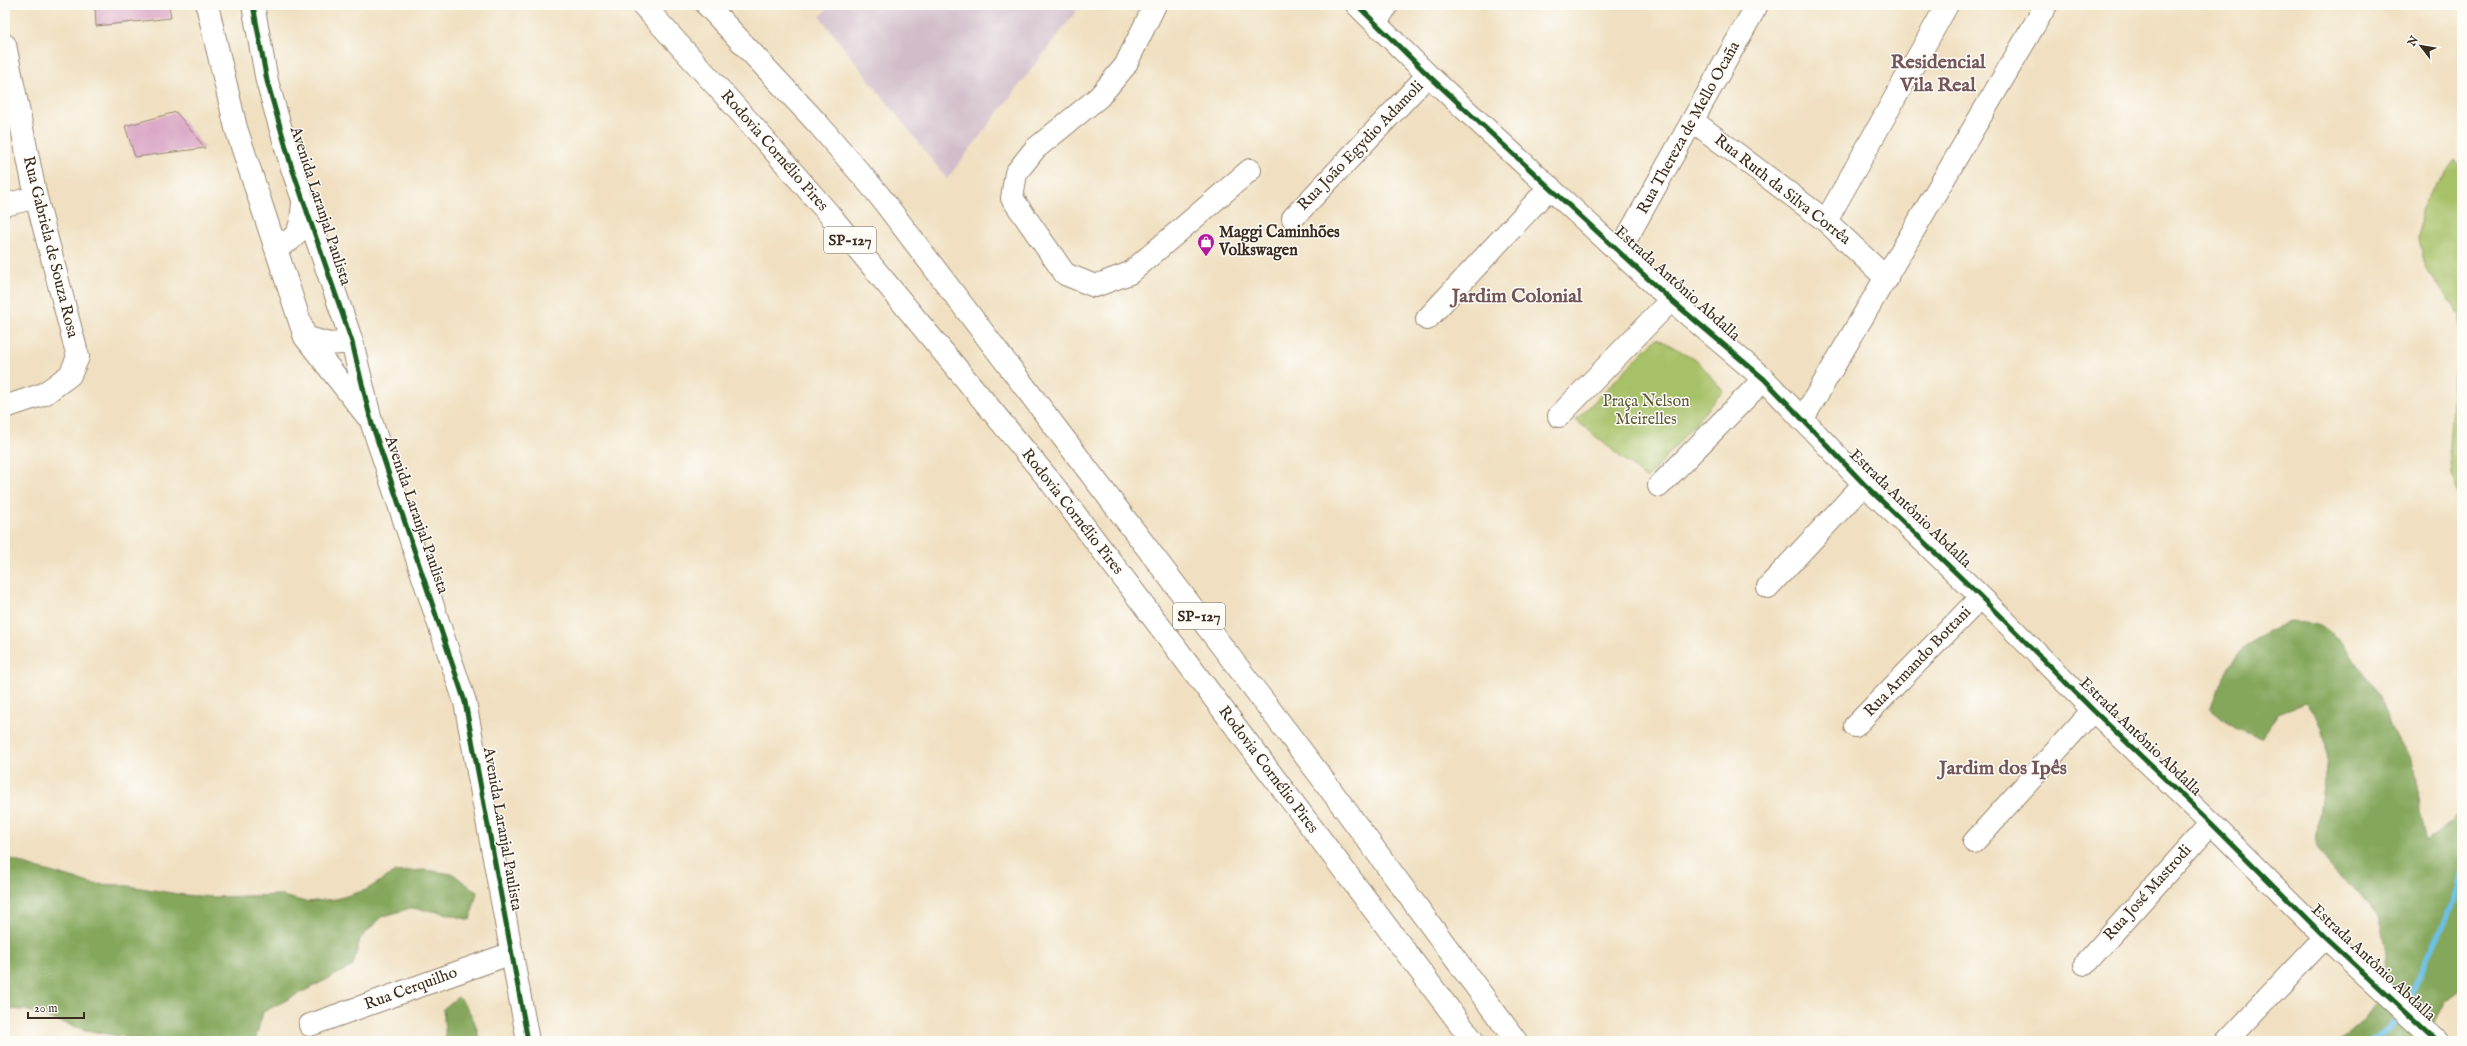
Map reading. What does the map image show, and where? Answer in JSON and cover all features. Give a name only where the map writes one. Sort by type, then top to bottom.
[{"type":"street","name":"Avenida Laranjal Paulista","points":[[207,5],[236,128],[305,337],[371,421]]},
{"type":"street","name":"Avenida Laranjal Paulista","points":[[252,5],[267,82],[304,202],[352,342],[371,421],[465,702],[528,1041]]},
{"type":"street","name":"Rodovia Cornélio Pires","points":[[644,5],[829,214],[1050,481],[1472,1041]]},
{"type":"street","name":"SP-127","points":[[707,5],[819,125],[878,194],[1314,768],[1516,1041]]},
{"type":"street","points":[[1155,5],[1125,66],[1099,97],[1035,149],[1016,173],[1012,198],[1065,274],[1095,286],[1130,273],[1250,170]]},
{"type":"street","name":"Estrada Antônio Abdalla","points":[[1357,5],[1381,14],[1428,75],[1620,250],[1671,300],[1764,380],[1864,484],[1981,597],[2093,710],[2211,823],[2325,937],[2437,1041]]},
{"type":"street","name":"Rua Thereza de Mello Ocaña","points":[[1620,250],[1757,5]]},
{"type":"street","points":[[1826,221],[1947,5]]},
{"type":"street","points":[[1802,420],[1887,278],[2046,5]]},
{"type":"street","name":"Rua Gabriela de Souza Rosa","points":[[5,45],[36,196],[78,357],[70,375],[44,394],[5,406]]},
{"type":"street","name":"Rua João Egydio Adamoli","points":[[1293,218],[1428,75]]},
{"type":"street","name":"Rua Ruth da Silva Corrêa","points":[[1693,121],[1826,221],[1887,278]]},
{"type":"street","points":[[1426,319],[1550,187]]},
{"type":"street","points":[[5,205],[36,196]]},
{"type":"street","points":[[273,239],[285,244],[295,238],[300,228],[304,202]]},
{"type":"street","points":[[1559,416],[1671,300]]},
{"type":"street","points":[[305,337],[329,344],[352,342]]},
{"type":"street","points":[[1659,486],[1764,380]]},
{"type":"street","points":[[1768,587],[1864,484]]},
{"type":"street","name":"Rua Armando Bottani","points":[[1855,726],[1981,597]]},
{"type":"street","points":[[1974,842],[2093,710]]},
{"type":"street","name":"Rua José Mastrodi","points":[[2085,964],[2211,823]]},
{"type":"street","points":[[2227,1041],[2325,937]]},
{"type":"street","name":"Rua Cerquilho","points":[[310,1025],[512,953]]},
{"type":"shaded area","points":[[830,5],[1081,5],[947,179],[820,17]]},
{"type":"green space","points":[[2456,160],[2462,168],[2462,502],[2451,475],[2449,445],[2454,375],[2461,347],[2460,315],[2426,269],[2419,240],[2421,210],[2436,185]]},
{"type":"green space","name":"Praça Nelson Meirelles","points":[[1657,338],[1697,360],[1723,391],[1647,479],[1576,420]]},
{"type":"green space","points":[[2289,622],[2319,624],[2343,642],[2379,696],[2391,728],[2407,752],[2418,780],[2419,812],[2426,841],[2452,822],[2462,808],[2462,989],[2445,1001],[2424,1041],[2338,1041],[2363,1021],[2379,997],[2384,983],[2386,953],[2377,915],[2363,898],[2337,874],[2317,847],[2316,842],[2319,811],[2325,776],[2326,752],[2322,728],[2317,718],[2305,703],[2278,713],[2262,738],[2234,728],[2210,709],[2230,665],[2238,655],[2258,638]]},
{"type":"green space","points":[[5,857],[33,867],[93,884],[123,885],[184,895],[214,897],[279,895],[306,902],[336,899],[366,890],[395,872],[424,870],[453,874],[477,892],[470,920],[440,912],[411,908],[381,917],[360,939],[353,966],[263,1012],[255,1041],[146,1041],[85,1030],[25,1010],[5,1009]]},
{"type":"green space","points":[[458,997],[466,1006],[475,1024],[478,1041],[446,1041],[443,1009]]},
{"type":"building","points":[[95,5],[169,5],[171,18],[96,26]]},
{"type":"building","points":[[176,112],[205,148],[135,157],[125,126]]},
{"type":"waterway","points":[[2411,994],[2453,904],[2462,870]]},
{"type":"waterway","points":[[2371,1041],[2400,1019]]},
{"type":"cycle path","points":[[253,5],[267,81],[291,165],[352,342],[371,421],[465,702],[528,1041]]},
{"type":"cycle path","points":[[1357,5],[1428,75],[1671,300],[1764,379],[1864,484],[1981,597],[2093,710],[2211,823],[2325,937],[2437,1041]]},
{"type":"place","name":"Maggi Caminhões Volkswagen","points":[[1206,257]]},
{"type":"district","name":"Residencial Vila Real","points":[[1938,74]]},
{"type":"district","name":"Jardim Colonial","points":[[1517,296]]},
{"type":"district","name":"Jardim dos Ipês","points":[[2003,768]]}]
